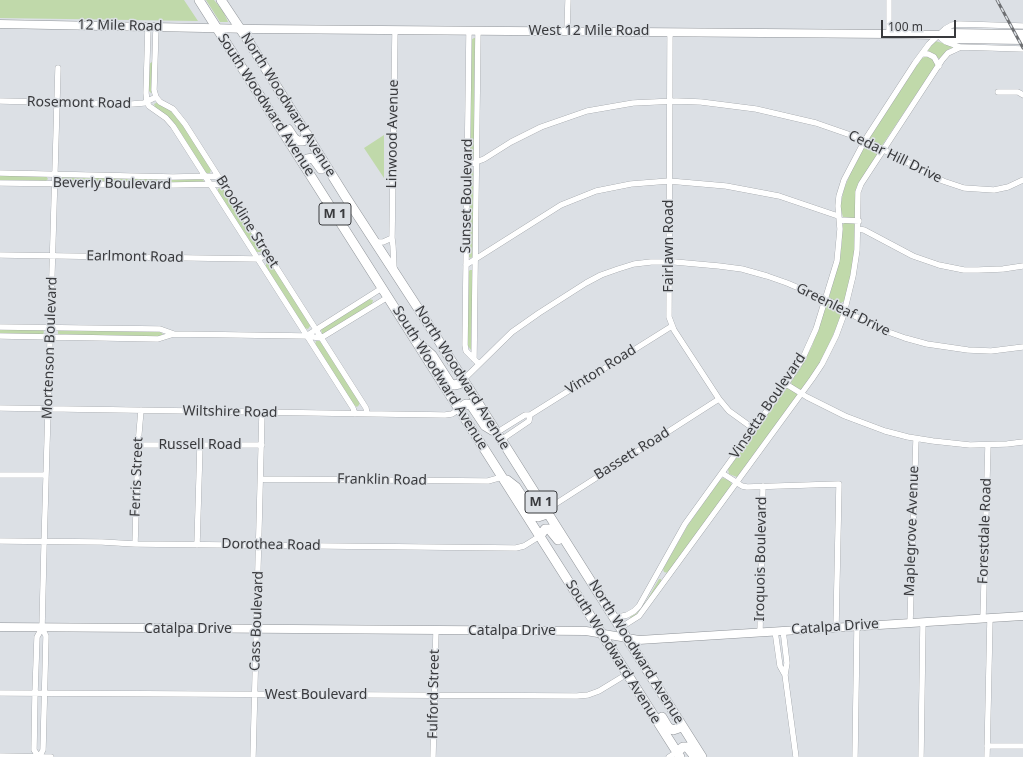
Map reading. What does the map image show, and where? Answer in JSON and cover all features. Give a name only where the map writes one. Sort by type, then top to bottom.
[{"type":"main road","name":"South Woodward Avenue","points":[[199,0],[540,536],[676,755]]},
{"type":"main road","name":"North Woodward Avenue","points":[[221,0],[394,270],[595,589],[649,670],[702,757]]},
{"type":"main road","name":"12 Mile Road","points":[[0,24],[239,28]]},
{"type":"main road","name":"West 12 Mile Road","points":[[239,28],[938,35],[948,33],[1023,34]]},
{"type":"main road","name":"West 12 Mile Road","points":[[938,35],[952,39],[1023,40]]},
{"type":"main road","points":[[240,64],[260,85],[294,138],[298,141],[304,141],[307,134]]},
{"type":"main road","points":[[304,165],[307,159],[313,158],[334,189],[346,196]]},
{"type":"main road","points":[[416,341],[432,355],[450,383],[454,385],[459,384],[463,380]]},
{"type":"main road","points":[[459,409],[466,404],[471,405],[485,426],[499,436]]},
{"type":"main road","points":[[502,477],[516,487],[535,516],[538,517],[544,515],[546,510]]},
{"type":"main road","points":[[540,536],[545,529],[552,531],[580,574],[595,589]]},
{"type":"main road","name":"Catalpa Drive","points":[[0,627],[586,631],[639,640],[1023,616]]},
{"type":"main road","points":[[627,674],[638,680],[668,727],[676,730],[680,722]]},
{"type":"main road","points":[[676,755],[683,747],[687,747],[695,757]]},
{"type":"street","points":[[567,31],[568,0]]},
{"type":"street","points":[[889,0],[889,34]]},
{"type":"street","name":"Vinsetta Boulevard","points":[[614,618],[634,612],[639,606],[685,524],[802,360],[816,329],[837,261],[840,237],[839,196],[844,180],[865,140],[922,54],[938,35],[945,29],[955,24],[1023,26]]},
{"type":"street","points":[[152,27],[154,90],[156,97]]},
{"type":"street","points":[[147,102],[146,93],[152,27]]},
{"type":"street","name":"Linwood Avenue","points":[[394,270],[392,238],[395,30]]},
{"type":"street","name":"Sunset Boulevard","points":[[469,30],[465,346],[466,351],[479,364]]},
{"type":"street","name":"Sunset Boulevard","points":[[474,359],[478,30]]},
{"type":"street","name":"Fairlawn Road","points":[[670,32],[669,317],[672,326],[719,399],[729,410],[754,429]]},
{"type":"street","points":[[938,35],[946,42],[961,48],[1023,48]]},
{"type":"street","name":"Vinsetta Boulevard","points":[[620,628],[639,616],[819,369],[831,347],[843,317],[856,260],[859,221],[858,199],[860,188],[866,175],[882,150],[948,53],[961,48]]},
{"type":"street","points":[[922,54],[928,54],[934,57],[939,66]]},
{"type":"street","name":"Mortenson Boulevard","points":[[42,628],[46,636],[45,693],[43,750],[39,757],[34,750],[35,693],[37,637],[42,628],[58,68]]},
{"type":"street","points":[[998,92],[1018,92],[1023,95]]},
{"type":"street","name":"Rosemont Road","points":[[0,101],[132,104],[147,102],[156,97]]},
{"type":"street","name":"Brookline Street","points":[[156,97],[178,114],[322,338],[366,408],[367,414]]},
{"type":"street","name":"Brookline Street","points":[[147,102],[149,106],[166,118],[173,126],[353,408],[355,414]]},
{"type":"street","name":"Cedar Hill Drive","points":[[468,165],[529,133],[570,116],[587,111],[621,105],[701,102],[766,111],[816,123],[865,140],[943,181],[964,188],[994,190],[1008,187],[1023,180]]},
{"type":"street","name":"Beverly Boulevard","points":[[0,173],[218,176]]},
{"type":"street","points":[[466,265],[545,214],[579,198],[596,191],[644,182],[669,182],[726,186],[754,190],[800,202],[839,218],[859,221]]},
{"type":"street","name":"Beverly Boulevard","points":[[0,183],[223,184]]},
{"type":"street","points":[[858,229],[864,230],[913,256],[939,265],[964,270],[1003,269],[1023,266]]},
{"type":"street","points":[[376,242],[383,242],[392,238]]},
{"type":"street","name":"Earlmont Road","points":[[0,255],[258,259],[268,254]]},
{"type":"street","name":"Greenleaf Drive","points":[[463,380],[523,323],[593,279],[634,264],[650,262],[698,263],[742,269],[787,283],[844,308],[851,314],[880,329],[927,344],[968,350],[991,351],[1023,348]]},
{"type":"street","points":[[306,336],[382,288]]},
{"type":"street","points":[[0,336],[158,339],[174,334],[306,336],[322,338],[388,297]]},
{"type":"street","name":"Vinton Road","points":[[499,436],[525,415],[530,415],[672,326]]},
{"type":"street","points":[[0,327],[160,329],[174,334]]},
{"type":"street","points":[[786,384],[801,394],[828,408],[863,423],[885,431],[916,439],[952,444],[988,445],[1023,442]]},
{"type":"street","name":"Bassett Road","points":[[546,510],[719,399]]},
{"type":"street","name":"Wiltshire Road","points":[[0,408],[445,415],[452,414],[459,409]]},
{"type":"street","name":"Ferris Street","points":[[135,544],[138,446],[142,410]]},
{"type":"street","name":"Cass Boulevard","points":[[253,757],[262,413]]},
{"type":"street","name":"Vinton Road","points":[[499,436],[529,421],[530,415]]},
{"type":"street","name":"Maplegrove Avenue","points":[[910,623],[916,439]]},
{"type":"street","points":[[197,545],[200,445]]},
{"type":"street","name":"Russell Road","points":[[138,446],[262,445]]},
{"type":"street","name":"Forestdale Road","points":[[987,757],[988,445]]},
{"type":"street","points":[[722,473],[745,486],[839,484],[836,627]]},
{"type":"street","points":[[0,475],[46,475]]},
{"type":"street","name":"Franklin Road","points":[[261,479],[488,481],[502,477]]},
{"type":"street","name":"Iroquois Boulevard","points":[[760,632],[763,486]]},
{"type":"street","name":"Dorothea Road","points":[[0,541],[197,545],[516,548],[524,546],[540,536]]},
{"type":"street","points":[[658,573],[667,579]]},
{"type":"street","points":[[921,757],[923,622]]},
{"type":"street","points":[[855,757],[857,626]]},
{"type":"street","name":"Fulford Street","points":[[433,757],[436,630]]},
{"type":"street","points":[[779,631],[787,663],[785,675],[796,757]]},
{"type":"street","name":"West Boulevard","points":[[0,693],[584,696],[599,691],[627,674]]},
{"type":"street","points":[[987,746],[1023,746]]},
{"type":"street","points":[[0,756],[51,757]]},
{"type":"green space","points":[[0,0],[184,0],[198,21],[0,18]]},
{"type":"green space","points":[[206,0],[214,0],[223,11],[228,22],[220,22]]},
{"type":"green space","points":[[474,38],[473,159],[470,156],[471,40]]},
{"type":"green space","points":[[935,41],[954,47],[949,49],[939,59],[927,51]]},
{"type":"green space","points":[[926,56],[932,58],[935,62],[935,66],[881,147],[870,140],[870,137],[921,59]]},
{"type":"green space","points":[[152,62],[153,91],[151,93],[149,91],[149,64]]},
{"type":"green space","points":[[158,102],[178,117],[211,169],[210,173],[206,173],[178,129],[155,107],[154,104]]},
{"type":"green space","points":[[384,135],[384,178],[364,148]]},
{"type":"green space","points":[[866,144],[869,144],[877,150],[878,153],[857,187],[856,217],[854,219],[843,217],[840,207],[844,189]]},
{"type":"green space","points":[[471,171],[474,171],[474,255],[471,258],[469,257]]},
{"type":"green space","points":[[0,175],[46,176],[48,179],[46,181],[0,180]]},
{"type":"green space","points":[[60,177],[202,179],[204,183],[60,181]]},
{"type":"green space","points":[[221,187],[224,189],[261,247],[262,250],[260,252],[256,252],[218,192],[218,189]]},
{"type":"green space","points":[[846,222],[855,223],[857,226],[853,264],[846,300],[841,303],[830,299],[829,297],[838,265],[842,243],[842,225]]},
{"type":"green space","points":[[266,262],[271,263],[310,324],[308,329],[305,328],[266,267]]},
{"type":"green space","points":[[473,270],[471,350],[468,346],[468,272]]},
{"type":"green space","points":[[369,299],[373,300],[372,304],[322,334],[321,329]]},
{"type":"green space","points":[[828,303],[840,308],[842,314],[825,354],[802,389],[799,389],[792,385],[791,382],[812,346]]},
{"type":"green space","points":[[0,328],[43,330],[44,332],[43,334],[0,334]]},
{"type":"green space","points":[[58,330],[160,332],[163,334],[161,337],[60,335],[58,334]]},
{"type":"green space","points":[[316,341],[320,341],[360,402],[357,407],[354,405],[315,345]]},
{"type":"green space","points":[[787,388],[797,393],[797,396],[737,477],[729,474],[728,469]]},
{"type":"green space","points":[[723,478],[730,481],[732,485],[668,573],[664,572],[663,569],[688,525],[720,480]]},
{"type":"green space","points":[[659,579],[661,579],[661,582],[637,616],[631,619],[630,617],[637,613],[647,600]]},
{"type":"railway","points":[[997,0],[1023,48]]}]
